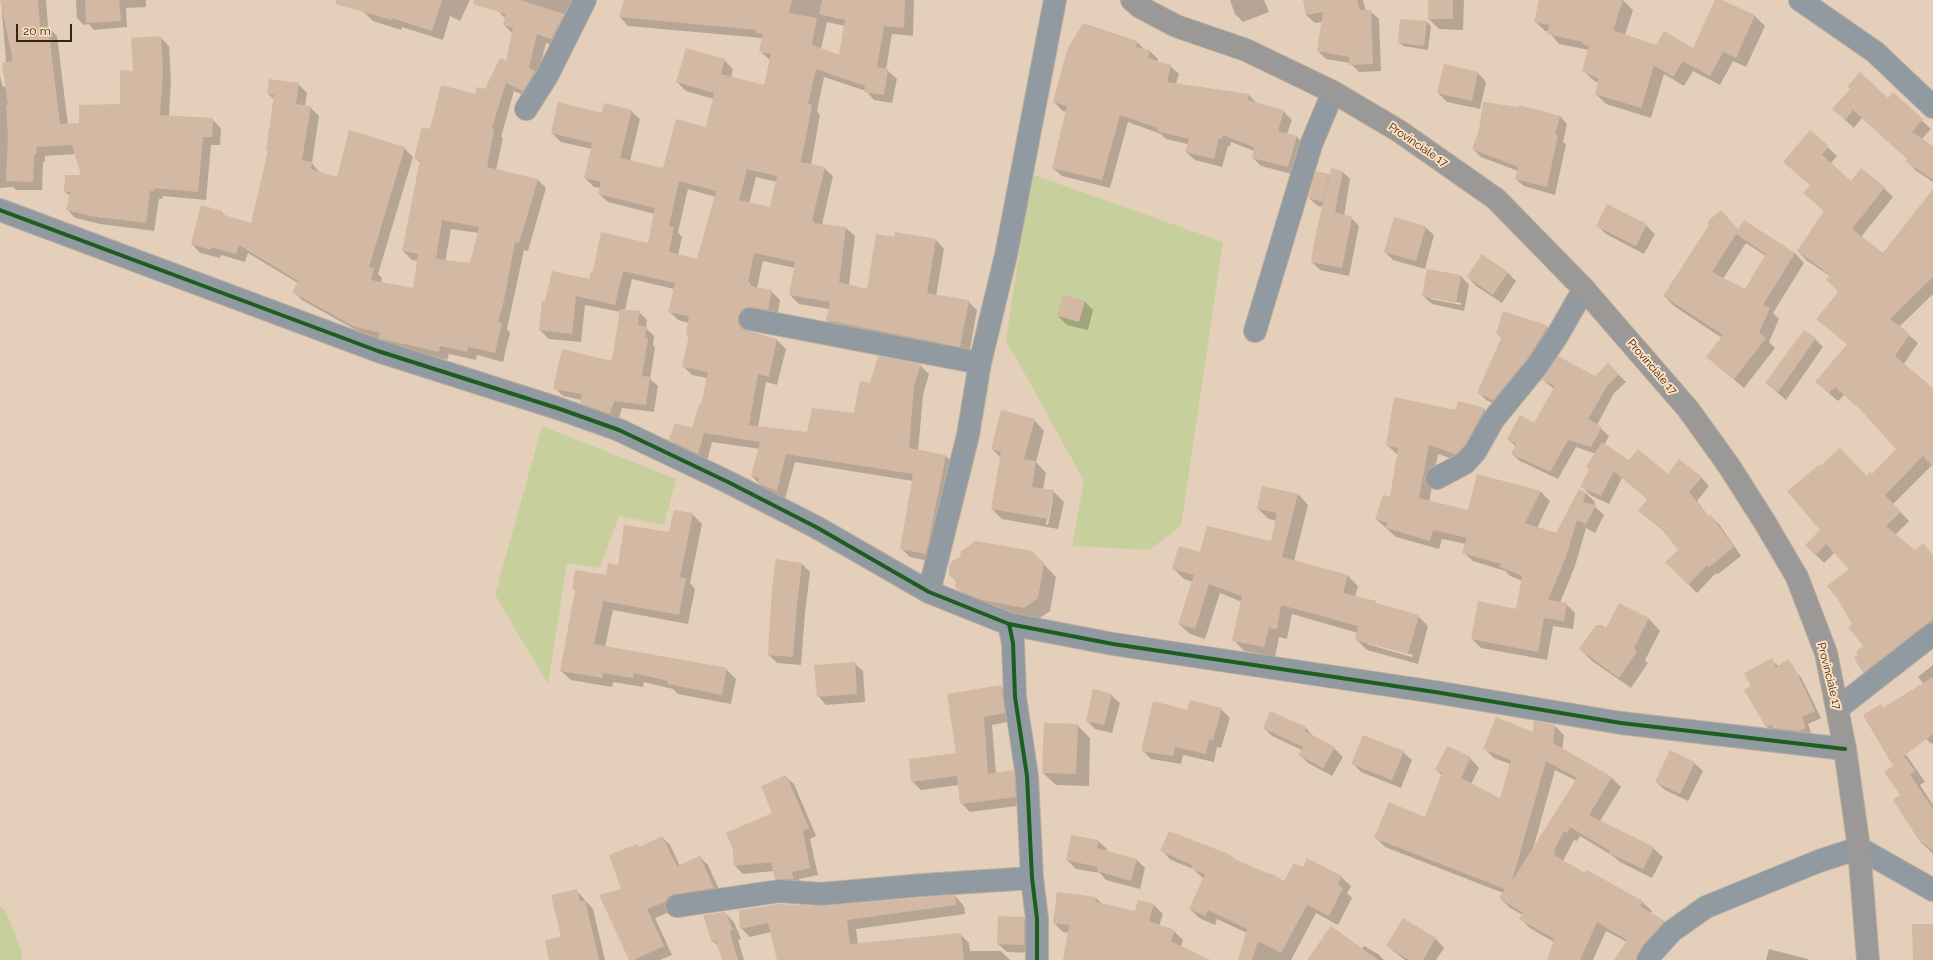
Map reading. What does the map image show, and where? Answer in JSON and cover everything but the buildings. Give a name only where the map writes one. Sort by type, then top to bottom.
[{"type":"main road","name":"Provinciale 17","points":[[1132,0],[1140,8],[1176,26],[1246,50],[1333,92],[1399,131],[1496,199],[1584,289],[1688,409],[1729,466],[1764,521],[1796,577],[1826,653],[1845,749],[1859,848],[1868,960]]},
{"type":"street","points":[[526,109],[547,76],[586,0]]},
{"type":"street","points":[[929,592],[968,436],[980,363],[1006,255],[1039,76],[1055,0]]},
{"type":"street","points":[[1800,0],[1874,52],[1933,107]]},
{"type":"street","points":[[1255,331],[1311,145],[1333,92]]},
{"type":"street","points":[[0,210],[378,351],[560,409],[619,430],[728,482],[816,527],[929,592],[1009,624],[1113,644],[1435,692],[1621,723],[1845,749]]},
{"type":"street","points":[[1437,478],[1465,462],[1475,452],[1493,420],[1537,366],[1584,289]]},
{"type":"street","points":[[750,319],[980,363]]},
{"type":"street","points":[[1009,624],[1013,643],[1015,697],[1027,776],[1032,878],[1037,919],[1038,960]]},
{"type":"street","points":[[1838,708],[1933,634]]},
{"type":"street","points":[[1648,960],[1652,953],[1672,931],[1706,907],[1805,867],[1859,848],[1933,890]]},
{"type":"street","points":[[677,906],[780,891],[821,894],[923,885],[1032,878]]},
{"type":"green space","points":[[1031,174],[1223,242],[1181,526],[1149,550],[1072,546],[1084,481],[1006,340]]},
{"type":"green space","points":[[542,426],[676,479],[664,525],[619,516],[600,568],[567,563],[548,684],[495,595]]},
{"type":"green space","points":[[0,905],[6,912],[21,950],[22,960],[0,960]]},
{"type":"cycle path","points":[[0,210],[378,351],[560,409],[619,430],[728,482],[816,527],[929,592],[1009,624],[1013,643],[1015,697],[1027,776],[1032,878],[1037,919],[1037,960]]},
{"type":"cycle path","points":[[1009,624],[1113,644],[1435,692],[1621,723],[1845,749]]}]
